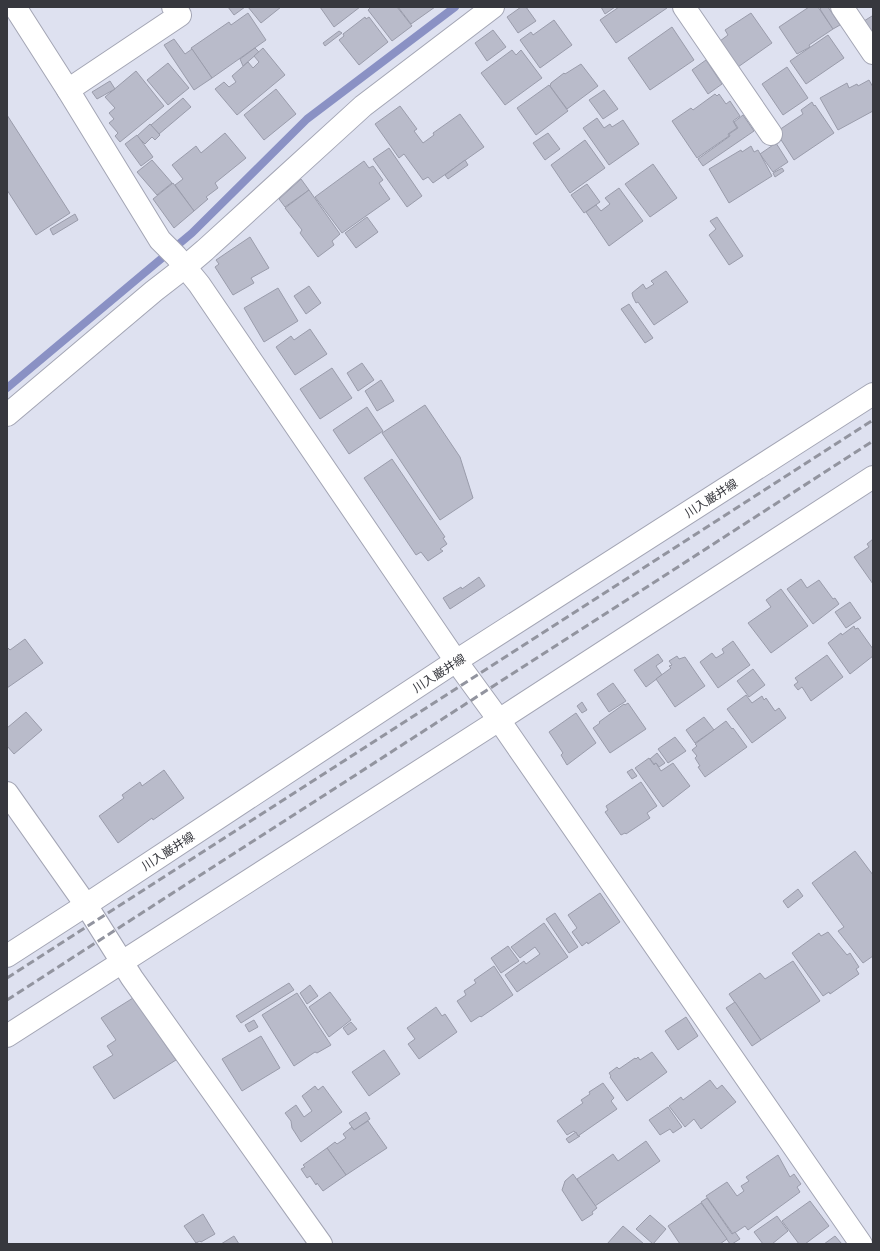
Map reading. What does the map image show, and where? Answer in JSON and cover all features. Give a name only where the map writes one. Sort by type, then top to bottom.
[{"type":"street","points":[[15,7],[160,240],[203,291],[456,661],[499,720],[861,1244]]},
{"type":"street","points":[[68,90],[180,15],[173,7]]},
{"type":"street","points":[[7,415],[154,291],[175,256],[363,106],[493,7]]},
{"type":"street","points":[[684,7],[771,134]]},
{"type":"street","points":[[842,7],[873,53]]},
{"type":"street","name":"川入巌井線","points":[[7,956],[456,661],[873,394]]},
{"type":"street","points":[[7,1036],[499,720],[873,477]]},
{"type":"street","points":[[7,793],[86,905],[121,962],[321,1244]]},
{"type":"building","points":[[228,7],[245,7],[234,15]]},
{"type":"building","points":[[248,7],[281,7],[261,23]]},
{"type":"building","points":[[320,7],[360,7],[334,27]]},
{"type":"building","points":[[371,7],[397,7],[412,26],[392,41],[368,10]]},
{"type":"building","points":[[398,7],[435,7],[411,24]]},
{"type":"building","points":[[521,7],[526,7],[536,21],[518,33],[507,17]]},
{"type":"building","points":[[601,7],[615,7],[605,14]]},
{"type":"building","points":[[619,7],[667,8],[616,43],[600,20]]},
{"type":"building","points":[[809,7],[818,7],[833,29],[809,45],[810,47],[797,54],[779,27]]},
{"type":"building","points":[[822,7],[828,7],[840,25],[833,29],[820,9]]},
{"type":"building","points":[[248,13],[266,40],[212,78],[191,48],[229,22],[231,25]]},
{"type":"building","points":[[751,13],[772,43],[738,67],[720,41],[728,35],[725,30]]},
{"type":"building","points":[[872,16],[873,18],[873,34],[864,21]]},
{"type":"building","points":[[365,17],[366,19],[369,17],[388,42],[359,65],[339,40],[344,36],[343,34]]},
{"type":"building","points":[[554,20],[572,45],[540,68],[520,40],[531,32],[533,35]]},
{"type":"building","points":[[672,27],[694,60],[650,90],[628,58]]},
{"type":"building","points":[[493,30],[506,47],[487,61],[475,43]]},
{"type":"building","points":[[339,31],[342,33],[325,46],[323,43]]},
{"type":"building","points":[[828,35],[844,58],[806,84],[790,61]]},
{"type":"building","points":[[174,39],[185,54],[192,49],[212,78],[194,90],[164,45]]},
{"type":"building","points":[[255,48],[259,52],[243,66],[240,59]]},
{"type":"building","points":[[263,48],[285,75],[237,115],[215,89],[224,82],[229,87],[236,82],[232,76],[248,62],[253,68],[259,62],[254,56]]},
{"type":"building","points":[[512,50],[516,55],[521,50],[542,78],[505,105],[481,73]]},
{"type":"building","points":[[706,60],[722,84],[708,94],[692,70]]},
{"type":"building","points":[[168,63],[189,88],[168,105],[147,80]]},
{"type":"building","points":[[581,64],[598,86],[567,109],[550,86],[551,83],[564,73],[565,74]]},
{"type":"building","points":[[787,67],[808,98],[783,115],[762,84]]},
{"type":"building","points":[[136,71],[164,106],[120,142],[115,136],[118,133],[109,123],[114,119],[109,113],[115,108],[105,97]]},
{"type":"building","points":[[869,80],[873,87],[873,111],[838,130],[820,98],[847,83],[849,88],[857,84],[858,86]]},
{"type":"building","points":[[110,81],[115,89],[97,99],[92,92]]},
{"type":"building","points":[[549,85],[568,111],[536,135],[517,108]]},
{"type":"building","points":[[276,89],[296,114],[264,140],[244,115]]},
{"type":"building","points":[[604,90],[618,109],[603,119],[589,100]]},
{"type":"building","points":[[715,94],[717,96],[719,94],[726,104],[730,101],[740,116],[733,121],[737,128],[728,134],[729,136],[697,158],[672,121],[691,108],[693,110]]},
{"type":"building","points":[[183,98],[191,107],[159,134],[151,125]]},
{"type":"building","points":[[812,102],[834,133],[794,160],[776,132],[803,114],[801,110]]},
{"type":"building","points":[[400,106],[417,129],[414,131],[423,143],[434,135],[433,133],[460,114],[484,147],[433,183],[428,177],[423,180],[404,154],[399,158],[375,124]]},
{"type":"building","points":[[7,115],[70,213],[36,235],[7,190]]},
{"type":"building","points":[[743,115],[754,131],[703,166],[698,159],[730,136],[729,134],[738,128],[734,122]]},
{"type":"building","points":[[597,118],[604,128],[610,124],[612,127],[623,120],[639,144],[609,165],[583,128]]},
{"type":"building","points":[[150,124],[160,135],[155,140],[152,137],[145,144],[137,136]]},
{"type":"building","points":[[225,133],[246,158],[215,183],[218,188],[206,197],[208,199],[194,211],[175,185],[183,179],[172,165],[196,146],[201,153]]},
{"type":"building","points":[[548,133],[560,149],[545,160],[533,143]]},
{"type":"building","points":[[137,135],[153,157],[141,166],[125,144]]},
{"type":"building","points":[[585,140],[605,168],[570,193],[551,165]]},
{"type":"building","points":[[776,143],[788,162],[773,172],[760,154]]},
{"type":"building","points":[[751,146],[754,152],[758,150],[772,176],[729,203],[709,169],[741,150],[742,152]]},
{"type":"building","points":[[389,148],[422,196],[407,207],[373,159]]},
{"type":"building","points":[[152,160],[172,183],[157,195],[137,172]]},
{"type":"building","points":[[465,160],[468,165],[448,179],[445,175]]},
{"type":"building","points":[[364,161],[369,168],[373,166],[383,180],[379,183],[390,199],[342,233],[315,197]]},
{"type":"building","points":[[653,164],[677,198],[650,217],[625,184]]},
{"type":"building","points":[[782,168],[784,171],[775,177],[773,173]]},
{"type":"building","points":[[301,179],[309,190],[285,207],[279,199]]},
{"type":"building","points":[[173,183],[194,211],[174,228],[153,199]]},
{"type":"building","points":[[587,184],[600,202],[584,213],[571,195]]},
{"type":"building","points":[[619,188],[643,221],[609,246],[586,212],[596,205],[601,211],[610,204],[605,198]]},
{"type":"building","points":[[309,190],[340,234],[332,241],[334,245],[318,257],[300,233],[302,230],[285,208]]},
{"type":"building","points":[[75,214],[78,220],[53,235],[50,229]]},
{"type":"building","points":[[367,217],[378,232],[356,248],[345,233]]},
{"type":"building","points":[[717,217],[743,256],[729,265],[709,235],[716,229],[710,221]]},
{"type":"building","points":[[250,237],[269,268],[251,278],[254,283],[233,295],[215,267],[219,264],[216,260]]},
{"type":"building","points":[[666,271],[688,302],[654,325],[638,302],[636,303],[632,293],[643,284],[646,289],[654,284],[651,281]]},
{"type":"building","points":[[309,286],[321,303],[306,314],[294,296]]},
{"type":"building","points":[[278,288],[298,321],[264,342],[244,308]]},
{"type":"building","points":[[629,304],[653,338],[645,343],[621,309]]},
{"type":"building","points":[[310,329],[327,354],[295,375],[276,347],[291,336],[294,340]]},
{"type":"building","points":[[362,363],[374,380],[358,391],[347,373]]},
{"type":"building","points":[[332,368],[352,398],[320,419],[300,389]]},
{"type":"building","points":[[381,380],[394,401],[377,411],[365,391]]},
{"type":"building","points":[[425,405],[460,457],[473,498],[440,520],[382,433]]},
{"type":"building","points":[[367,407],[383,431],[349,454],[333,430]]},
{"type":"building","points":[[392,459],[445,537],[443,538],[447,544],[440,549],[443,551],[428,561],[421,552],[416,555],[364,478]]},
{"type":"building","points":[[873,539],[873,584],[854,557],[869,547],[867,544]]},
{"type":"building","points":[[479,577],[485,586],[450,609],[443,598],[461,587],[462,589]]},
{"type":"building","points":[[801,579],[807,588],[819,580],[833,599],[835,598],[839,604],[813,624],[787,589]]},
{"type":"building","points":[[781,589],[808,626],[771,653],[748,623],[771,607],[766,600]]},
{"type":"building","points":[[850,602],[861,618],[846,628],[835,612]]},
{"type":"building","points":[[854,626],[855,629],[858,628],[873,649],[873,656],[850,674],[828,643],[841,633],[842,635]]},
{"type":"building","points":[[25,639],[43,663],[7,688],[7,647],[10,650]]},
{"type":"building","points":[[733,641],[750,665],[718,688],[700,662],[712,653],[716,658],[724,653],[722,649]]},
{"type":"building","points":[[658,654],[663,661],[656,666],[662,675],[646,687],[634,670]]},
{"type":"building","points":[[827,655],[843,677],[811,701],[802,687],[798,690],[794,685],[798,682],[795,678]]},
{"type":"building","points":[[677,656],[679,659],[685,657],[705,686],[675,707],[656,679],[671,668],[669,666],[672,665],[669,661]]},
{"type":"building","points":[[753,669],[765,685],[749,697],[737,681]]},
{"type":"building","points":[[613,683],[626,701],[609,712],[597,694]]},
{"type":"building","points":[[746,695],[752,703],[762,696],[764,700],[766,698],[775,711],[779,708],[786,718],[752,743],[727,709]]},
{"type":"building","points":[[582,702],[587,710],[582,713],[577,706]]},
{"type":"building","points":[[628,703],[646,729],[610,753],[593,728],[624,704],[625,705]]},
{"type":"building","points":[[26,712],[42,730],[14,754],[7,746],[7,728]]},
{"type":"building","points":[[576,713],[596,743],[567,765],[561,755],[563,753],[549,732]]},
{"type":"building","points":[[704,717],[714,730],[695,743],[686,730]]},
{"type":"building","points":[[726,721],[747,747],[705,777],[698,767],[700,766],[695,758],[697,756],[692,750],[697,746],[695,744]]},
{"type":"building","points":[[675,737],[686,751],[668,763],[658,749]]},
{"type":"building","points":[[657,753],[665,763],[659,767],[650,759]]},
{"type":"building","points":[[649,758],[654,765],[656,763],[661,771],[673,763],[690,786],[663,807],[635,768]]},
{"type":"building","points":[[632,769],[637,776],[632,779],[627,772]]},
{"type":"building","points":[[164,770],[184,798],[153,820],[152,818],[118,843],[99,816],[124,798],[122,795],[140,782],[142,786]]},
{"type":"building","points":[[641,782],[657,806],[647,813],[650,818],[626,834],[621,835],[605,812],[608,810],[606,806]]},
{"type":"building","points":[[855,851],[873,875],[873,956],[863,963],[838,931],[844,927],[812,883]]},
{"type":"building","points":[[798,889],[803,896],[788,908],[783,901]]},
{"type":"building","points":[[600,893],[620,922],[588,944],[587,942],[582,946],[572,932],[577,928],[568,915]]},
{"type":"building","points":[[555,913],[578,947],[569,953],[546,919]]},
{"type":"building","points":[[544,923],[568,957],[517,992],[505,975],[524,961],[526,964],[540,954],[535,947],[520,958],[511,947]]},
{"type":"building","points":[[828,932],[847,955],[850,953],[859,967],[856,969],[859,974],[830,994],[829,992],[823,996],[792,953],[819,933],[821,936]]},
{"type":"building","points":[[508,946],[519,961],[501,973],[491,958]]},
{"type":"building","points":[[793,961],[820,1001],[761,1040],[729,994],[760,973],[765,979]]},
{"type":"building","points":[[494,966],[513,995],[481,1017],[480,1016],[471,1022],[457,1001],[466,995],[464,991],[476,983],[474,980]]},
{"type":"building","points":[[289,983],[294,990],[241,1023],[236,1016]]},
{"type":"building","points":[[310,985],[318,996],[307,1004],[300,993]]},
{"type":"building","points":[[330,992],[351,1020],[329,1037],[309,1007]]},
{"type":"building","points":[[297,993],[331,1045],[317,1053],[315,1052],[294,1066],[262,1015]]},
{"type":"building","points":[[133,998],[176,1060],[114,1099],[93,1067],[113,1055],[107,1046],[116,1040],[101,1018]]},
{"type":"building","points":[[735,1002],[761,1040],[752,1046],[726,1008]]},
{"type":"building","points":[[436,1007],[442,1016],[445,1014],[457,1032],[419,1059],[408,1044],[415,1039],[407,1028]]},
{"type":"building","points":[[686,1017],[698,1036],[678,1050],[665,1031]]},
{"type":"building","points":[[254,1020],[258,1027],[249,1032],[245,1025]]},
{"type":"building","points":[[351,1022],[357,1029],[348,1035],[343,1028]]},
{"type":"building","points":[[261,1036],[280,1068],[242,1091],[222,1059]]},
{"type":"building","points":[[384,1050],[400,1074],[369,1096],[352,1072]]},
{"type":"building","points":[[652,1052],[667,1072],[627,1101],[610,1077],[611,1076],[609,1073],[617,1067],[619,1069],[635,1058],[636,1059],[638,1057],[640,1060]]},
{"type":"building","points":[[710,1080],[717,1089],[722,1085],[736,1102],[701,1129],[694,1119],[685,1127],[669,1106],[681,1097],[683,1100]]},
{"type":"building","points":[[603,1083],[614,1098],[611,1101],[617,1109],[578,1136],[574,1131],[567,1135],[557,1121],[583,1103],[581,1100],[590,1094],[589,1092]]},
{"type":"building","points":[[315,1086],[318,1090],[323,1086],[342,1112],[301,1142],[292,1128],[291,1121],[285,1113],[296,1105],[304,1117],[312,1111],[302,1096]]},
{"type":"building","points":[[668,1107],[682,1127],[673,1133],[670,1129],[660,1135],[649,1120]]},
{"type":"building","points":[[366,1112],[370,1119],[354,1130],[349,1123]]},
{"type":"building","points":[[368,1121],[387,1148],[346,1175],[327,1148],[335,1142],[337,1144],[346,1138],[343,1134],[352,1127],[354,1130]]},
{"type":"building","points":[[576,1132],[578,1136],[580,1136],[569,1143],[566,1139]]},
{"type":"building","points":[[646,1141],[660,1161],[595,1206],[577,1179],[613,1154],[618,1161]]},
{"type":"building","points":[[327,1148],[346,1175],[323,1191],[317,1183],[316,1185],[310,1176],[307,1178],[301,1169],[305,1167],[303,1165]]},
{"type":"building","points":[[778,1155],[790,1177],[794,1174],[801,1184],[797,1187],[800,1192],[748,1230],[745,1226],[733,1234],[706,1196],[727,1182],[737,1196],[744,1191],[741,1186],[749,1181],[746,1177]]},
{"type":"building","points":[[573,1174],[597,1208],[592,1212],[593,1214],[582,1221],[562,1190],[565,1181]]},
{"type":"building","points":[[707,1198],[732,1234],[735,1232],[740,1239],[730,1244],[701,1202]]},
{"type":"building","points":[[810,1201],[829,1226],[805,1244],[799,1244],[782,1221]]},
{"type":"building","points":[[701,1203],[727,1239],[720,1244],[680,1244],[668,1226]]},
{"type":"building","points":[[203,1214],[215,1234],[201,1242],[196,1243],[184,1226]]},
{"type":"building","points":[[650,1215],[666,1229],[653,1244],[636,1229]]},
{"type":"building","points":[[777,1216],[788,1231],[772,1244],[763,1244],[754,1232]]},
{"type":"building","points":[[623,1226],[644,1244],[607,1244]]},
{"type":"building","points":[[234,1236],[239,1244],[221,1244]]},
{"type":"building","points":[[835,1236],[842,1244],[824,1244]]},
{"type":"waterway","points":[[7,388],[192,233],[307,119],[455,7]]},
{"type":"railway","points":[[7,978],[873,420]]},
{"type":"railway","points":[[7,1000],[873,441]]}]
